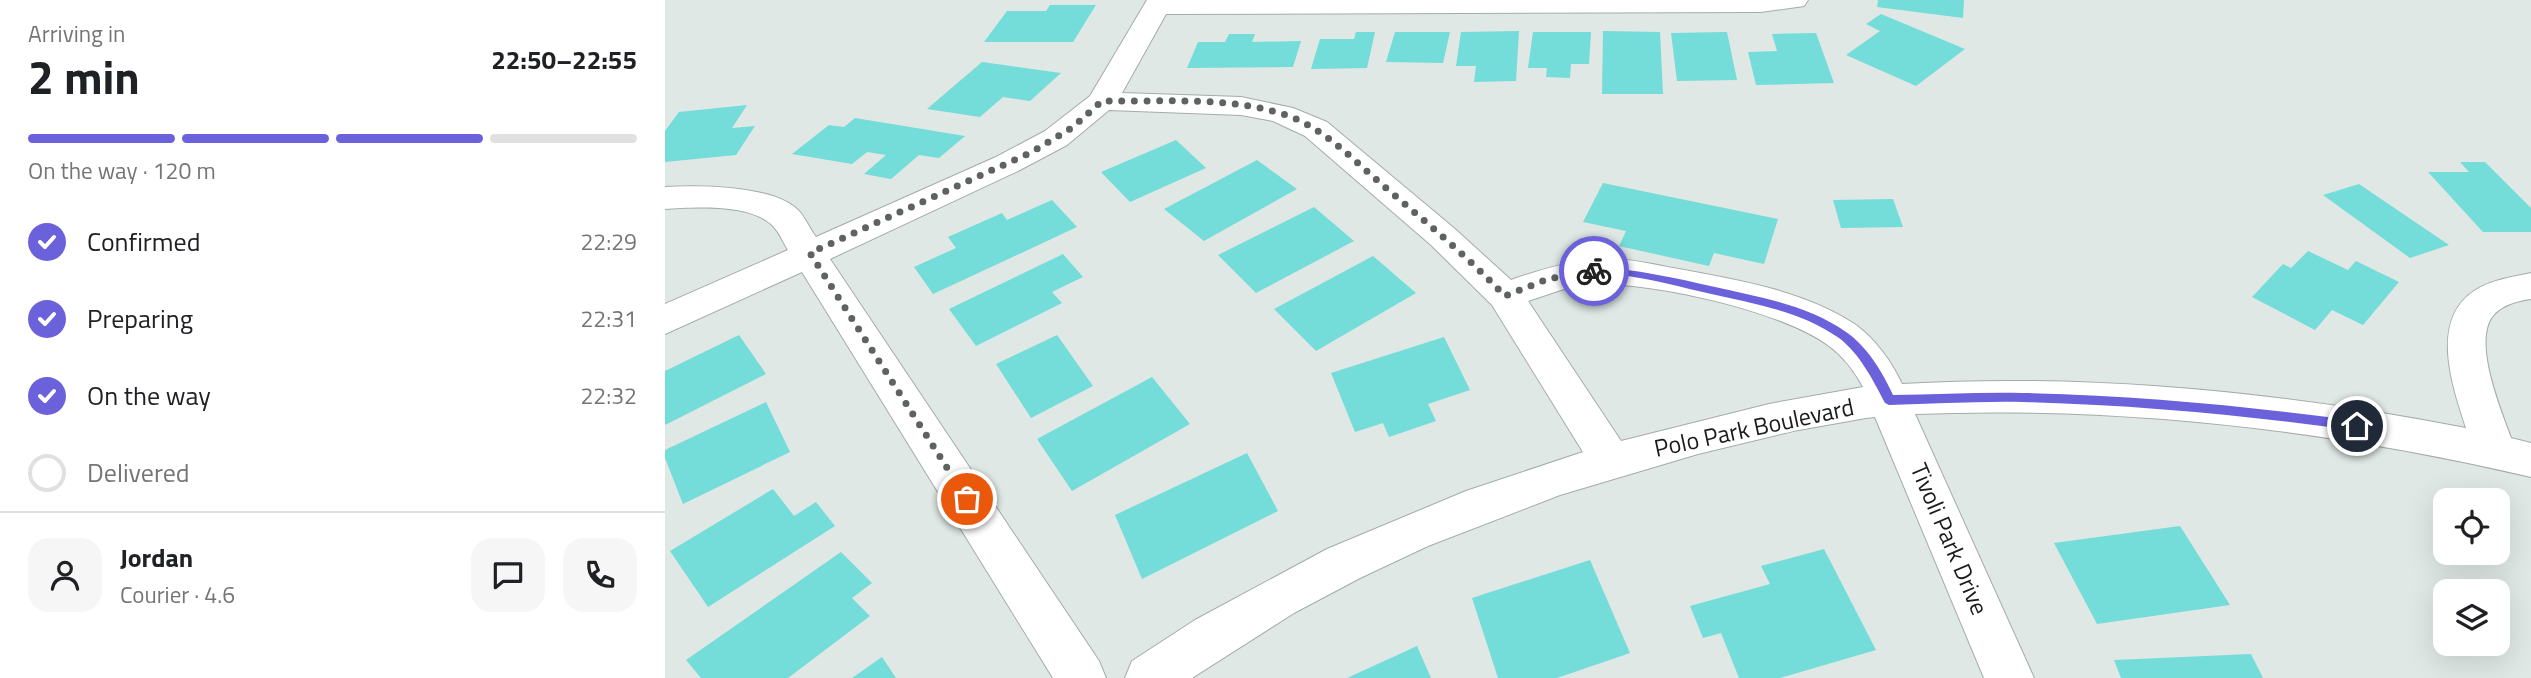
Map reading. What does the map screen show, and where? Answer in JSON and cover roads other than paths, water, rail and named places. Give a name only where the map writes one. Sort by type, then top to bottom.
[{"type":"street","points":[[665,320],[1032,152],[1073,127],[1102,101],[1159,3],[1761,4],[1795,0]]},
{"type":"street","points":[[1102,101],[1241,106],[1282,114],[1316,129],[1505,296],[1611,460]]},
{"type":"street","points":[[665,198],[709,196],[754,202],[785,217],[1081,678]]},
{"type":"street","name":"Tivoli Park Drive","points":[[1505,296],[1566,275],[1605,270],[1663,279],[1759,301],[1810,317],[1842,335],[1867,361],[1889,400],[2009,678]]},
{"type":"street","points":[[2512,456],[2471,374],[2467,335],[2471,319],[2480,306],[2511,290],[2531,286]]},
{"type":"street","name":"Polo Park Boulevard","points":[[1150,678],[1230,624],[1345,562],[1402,536],[1506,495],[1611,460],[1776,418],[1889,400],[2021,398],[2209,408],[2319,420],[2512,456]]}]
